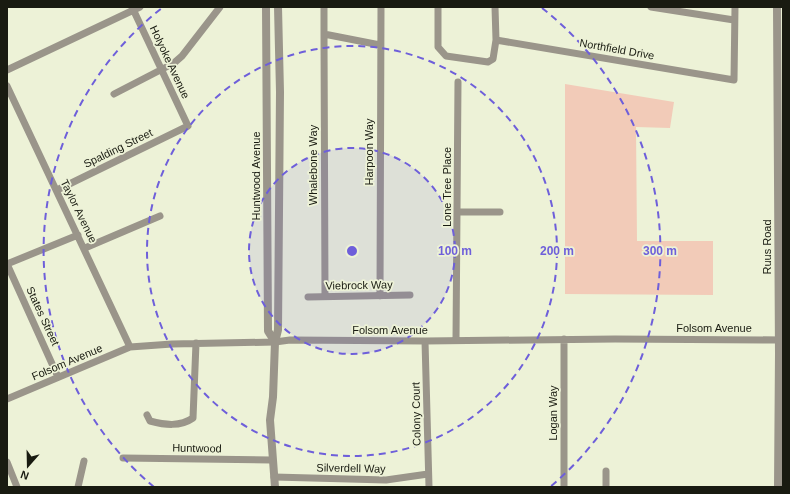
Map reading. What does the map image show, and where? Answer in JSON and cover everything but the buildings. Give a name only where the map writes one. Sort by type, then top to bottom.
[{"type":"street","points":[[114,94],[182,56],[220,7]]},
{"type":"street","name":"Huntwood Avenue","points":[[266,7],[268,332],[275,342]]},
{"type":"street","name":"Huntwood Avenue","points":[[275,487],[271,460],[270,420],[273,397],[275,342],[278,330],[280,92],[278,7]]},
{"type":"street","name":"Whalebone Way","points":[[324,7],[325,296]]},
{"type":"street","name":"Harpoon Way","points":[[380,7],[380,296]]},
{"type":"street","points":[[438,7],[438,47],[446,56],[488,62],[493,59],[496,40],[495,7]]},
{"type":"street","points":[[651,7],[734,20],[735,7]]},
{"type":"street","name":"Ruus Road","points":[[778,7],[781,193],[781,340],[778,487]]},
{"type":"street","points":[[7,70],[135,8]]},
{"type":"street","name":"Holyoke Avenue","points":[[135,8],[161,69],[188,126]]},
{"type":"street","name":"Northfield Drive","points":[[496,40],[734,80],[734,20]]},
{"type":"street","points":[[324,34],[380,45]]},
{"type":"street","name":"Lone Tree Place","points":[[456,340],[458,82]]},
{"type":"street","name":"Taylor Avenue","points":[[7,86],[85,248],[130,347]]},
{"type":"street","name":"Spalding Street","points":[[57,190],[188,126]]},
{"type":"street","points":[[458,212],[500,212]]},
{"type":"street","points":[[85,248],[160,216]]},
{"type":"street","points":[[7,264],[78,235]]},
{"type":"street","name":"States Street","points":[[7,264],[58,377]]},
{"type":"street","name":"Viebrock Way","points":[[308,297],[410,295]]},
{"type":"street","name":"Folsom Avenue","points":[[7,399],[130,347],[196,343],[275,342],[290,340],[425,341],[564,338],[781,340]]},
{"type":"street","name":"Logan Way","points":[[564,338],[564,487]]},
{"type":"street","name":"Colony Court","points":[[425,341],[428,487]]},
{"type":"street","points":[[147,415],[150,421],[162,425],[185,424],[193,418],[196,343]]},
{"type":"street","name":"Huntwood","points":[[123,458],[271,460]]},
{"type":"street","points":[[78,487],[84,461]]},
{"type":"street","points":[[7,462],[9,471],[17,487]]},
{"type":"street","points":[[606,471],[606,487]]},
{"type":"street","name":"Silverdell Way","points":[[274,477],[386,480],[428,474]]},
{"type":"shaded area","points":[[565,84],[674,102],[670,128],[636,127],[637,241],[713,241],[713,295],[565,294]]}]
